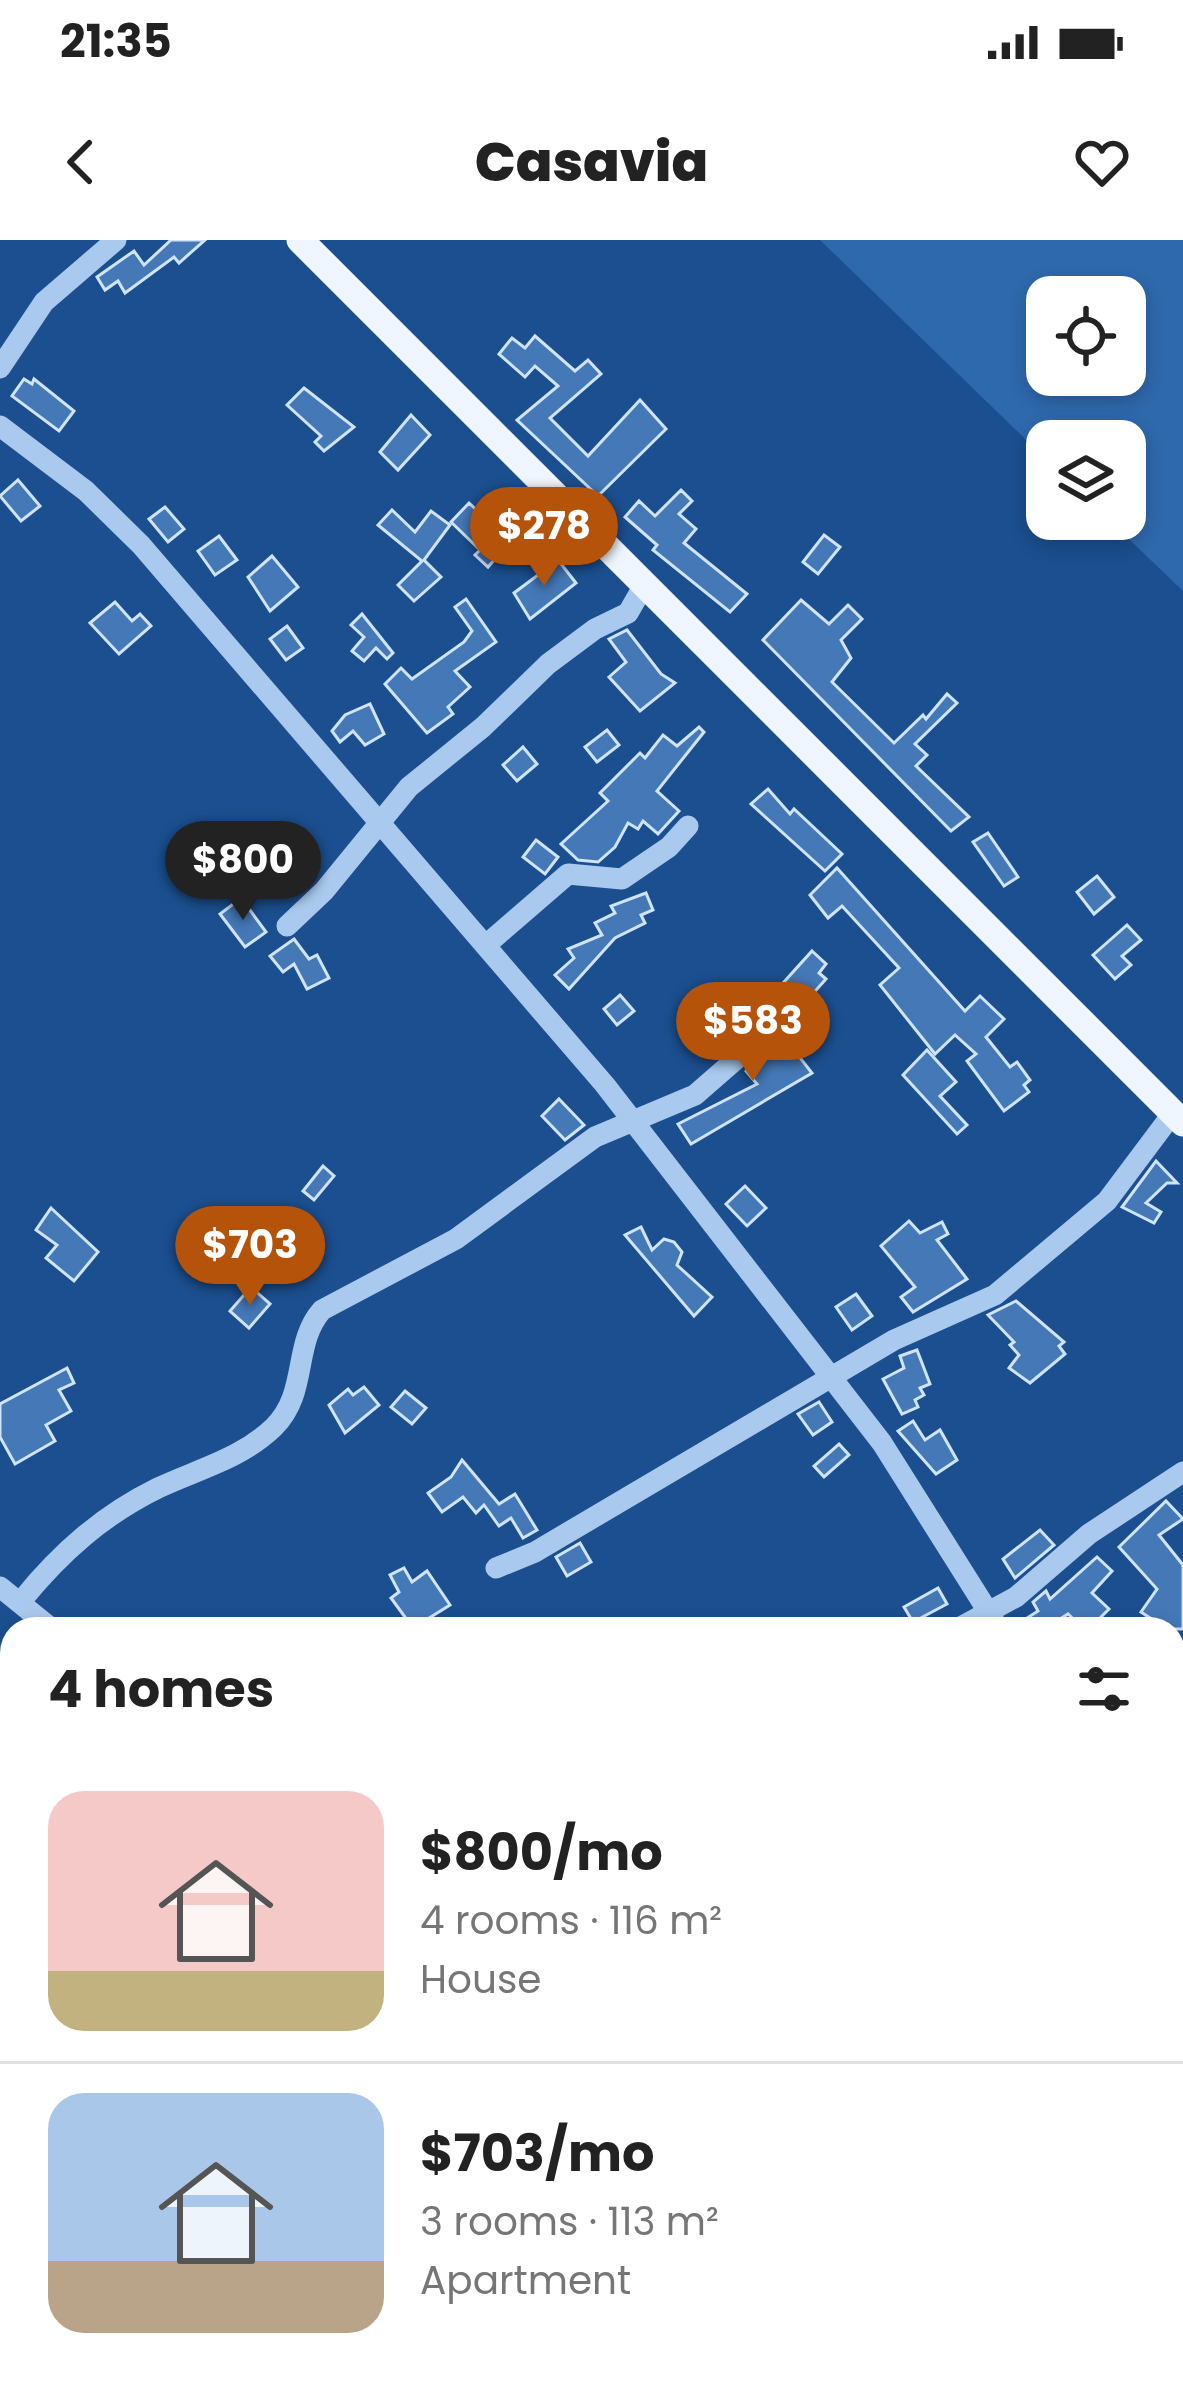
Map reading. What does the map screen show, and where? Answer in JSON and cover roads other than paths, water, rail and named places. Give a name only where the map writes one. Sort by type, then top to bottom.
[{"type":"main road","points":[[300,240],[1178,1118]]},
{"type":"street","points":[[0,368],[44,302],[116,240]]},
{"type":"street","points":[[0,426],[86,491],[141,545],[631,1119],[882,1442],[992,1617]]},
{"type":"street","points":[[287,926],[324,891],[409,787],[483,727],[530,679],[595,629],[628,613],[643,587]]},
{"type":"street","points":[[486,945],[568,874],[622,879],[669,847],[688,826]]},
{"type":"street","points":[[22,1600],[101,1520],[223,1461],[276,1425],[297,1393],[308,1328],[322,1310],[455,1239],[596,1137],[695,1095],[734,1067],[742,1054]]},
{"type":"street","points":[[496,1568],[535,1552],[895,1340],[1009,1285],[1115,1192],[1178,1118]]},
{"type":"street","points":[[995,1617],[1089,1534],[1183,1472]]},
{"type":"street","points":[[0,1587],[40,1617]]}]
